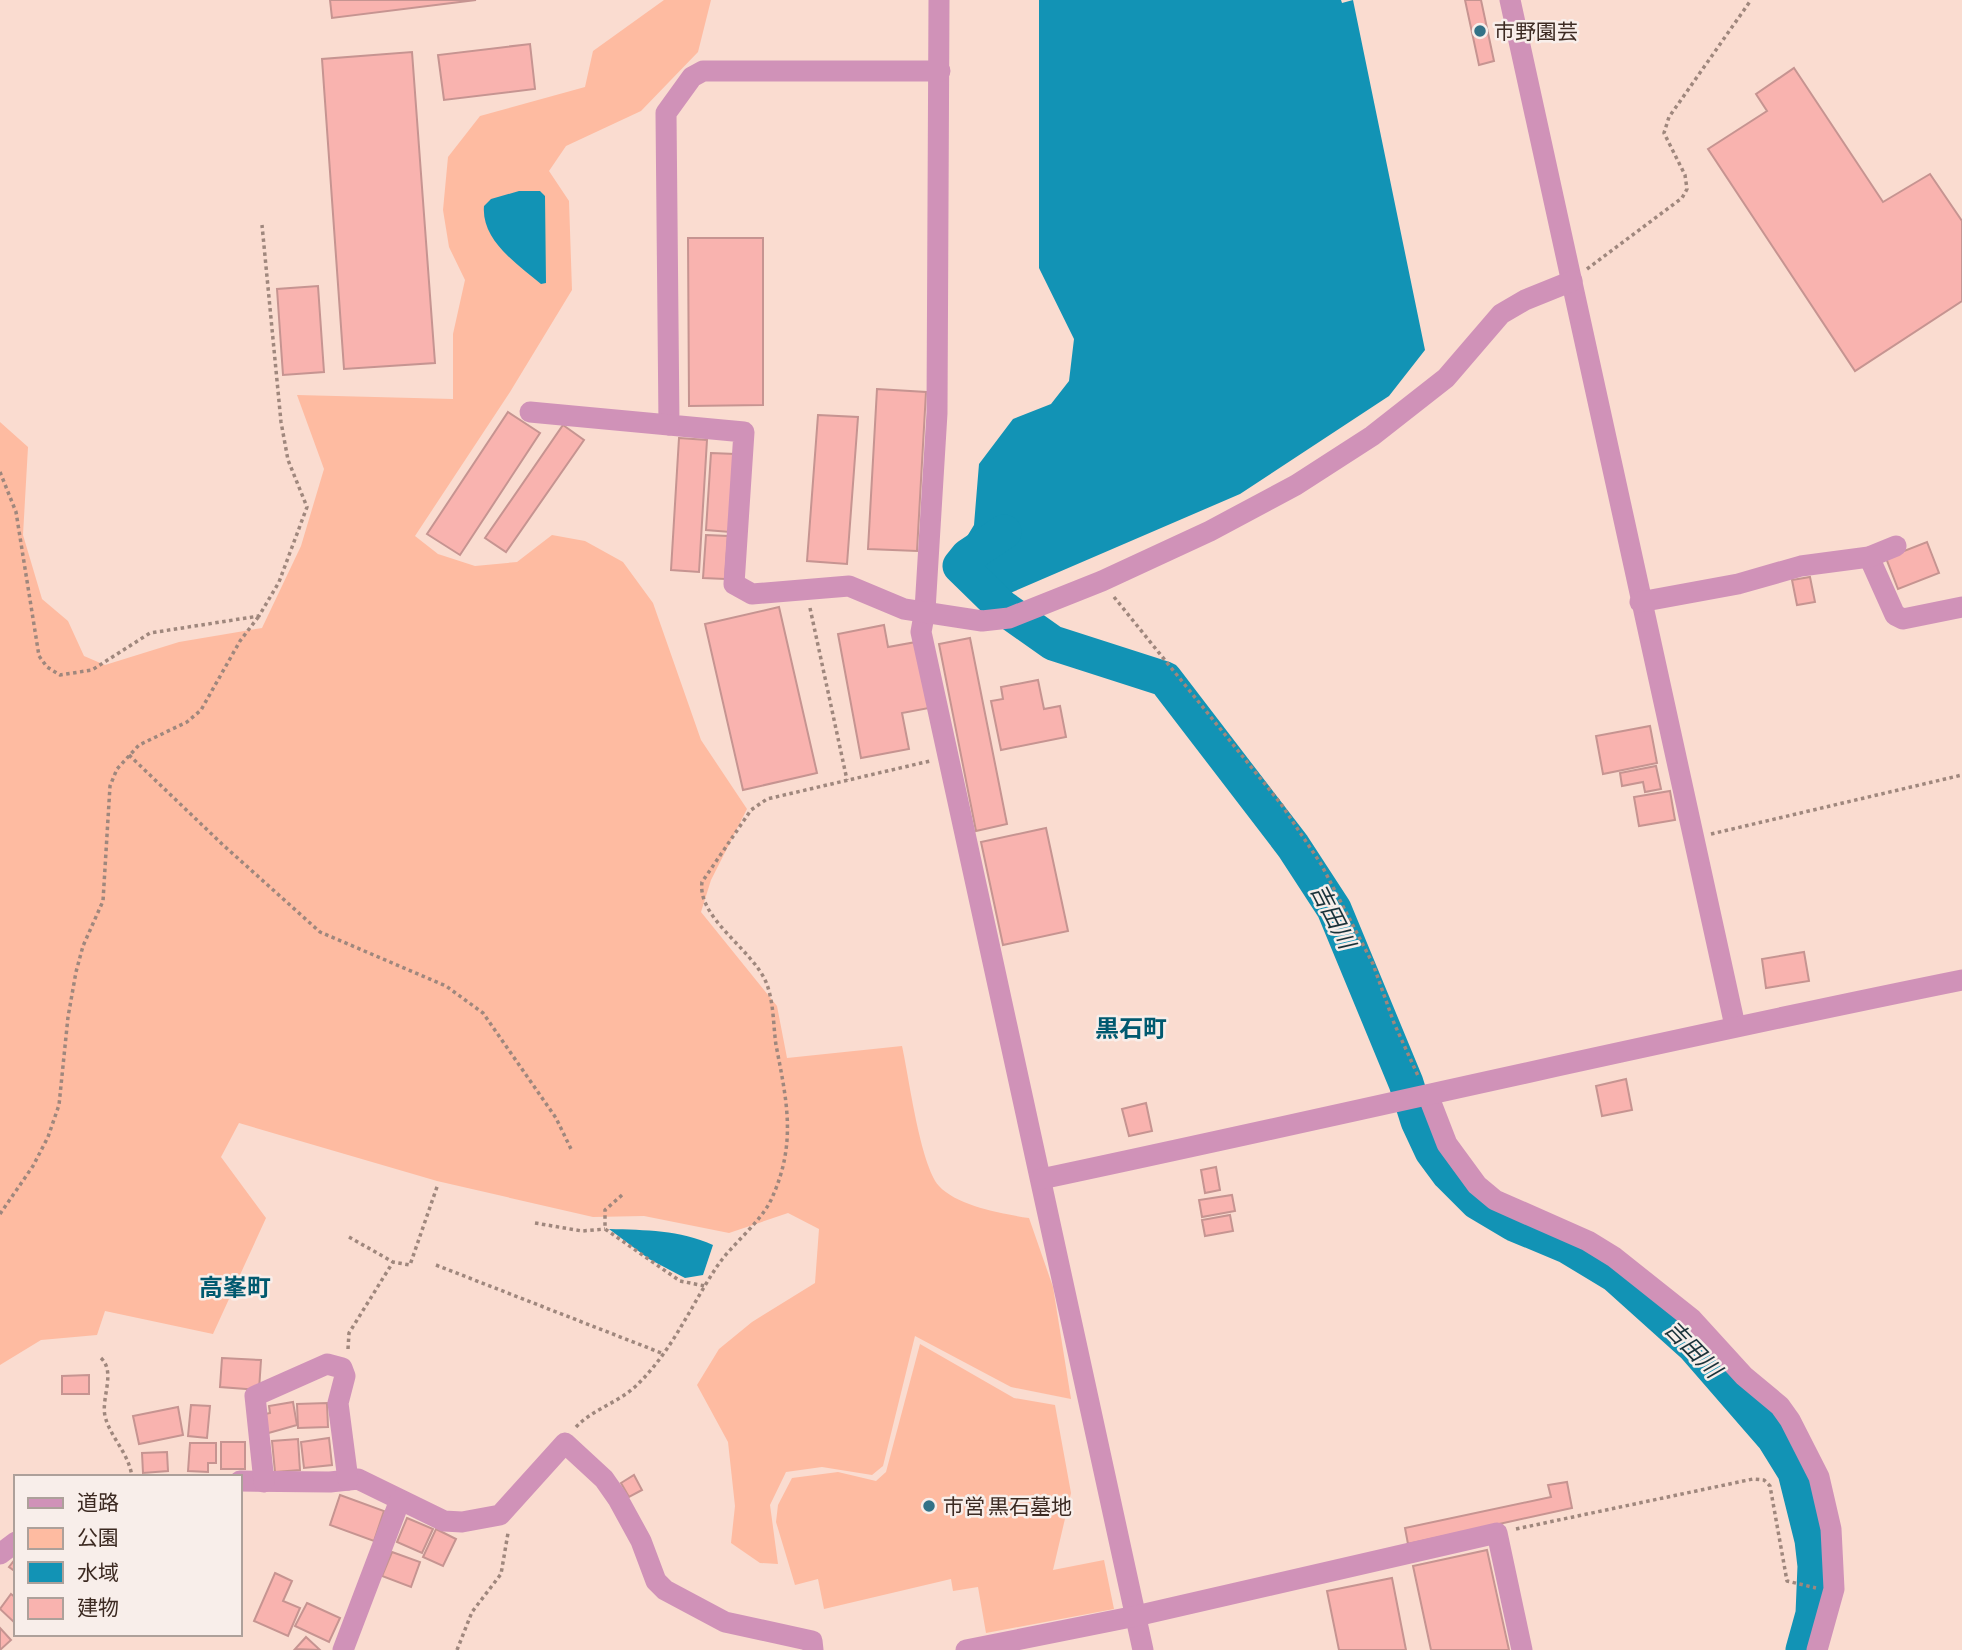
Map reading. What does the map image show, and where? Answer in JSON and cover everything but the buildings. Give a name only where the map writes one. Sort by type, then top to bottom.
[{"type":"street","points":[[939,0],[937,413],[925,610],[920,632],[1143,1650]]},
{"type":"street","points":[[1510,0],[1735,1026]]},
{"type":"street","points":[[669,425],[666,113],[692,77],[703,71],[940,71]]},
{"type":"street","points":[[530,412],[744,432],[734,584],[752,594],[806,590],[827,585],[849,586],[904,608],[982,621],[1009,618],[1101,581],[1210,531],[1307,478],[1372,436],[1446,378],[1501,314],[1525,300],[1572,281]]},
{"type":"street","points":[[1640,602],[1738,584],[1801,566],[1869,557],[1896,546]]},
{"type":"street","points":[[1869,557],[1895,615],[1903,619],[1962,607]]},
{"type":"street","points":[[1041,1179],[1398,1103],[1735,1026],[1962,980]]},
{"type":"street","points":[[1427,1096],[1447,1144],[1477,1185],[1495,1200],[1588,1241],[1614,1257],[1692,1319],[1744,1376],[1780,1406],[1819,1477],[1831,1529],[1834,1589],[1817,1650]]},
{"type":"street","points":[[264,1482],[255,1396],[327,1363],[342,1368],[345,1376],[338,1403],[348,1480]]},
{"type":"street","points":[[242,1481],[358,1479],[444,1521],[462,1522],[499,1515],[565,1443],[604,1479],[618,1499],[641,1541],[653,1575],[665,1590],[725,1622],[812,1641],[813,1650]]},
{"type":"street","points":[[343,1650],[400,1500]]},
{"type":"street","points":[[965,1650],[1136,1616],[1497,1533],[1522,1650]]},
{"type":"path","points":[[1572,281],[1682,198],[1687,189],[1685,175],[1664,133],[1670,117],[1751,0]]},
{"type":"path","points":[[0,1214],[33,1166],[48,1137],[59,1105],[68,1017],[76,972],[83,946],[103,901],[110,786],[129,755],[139,745],[157,734],[173,730],[201,710],[240,641],[279,582],[307,507],[288,460],[281,422],[262,225]]},
{"type":"path","points":[[0,472],[16,512],[39,656],[47,667],[60,675],[92,670],[150,632],[259,616]]},
{"type":"path","points":[[1101,581],[1281,804],[1321,864],[1373,964],[1394,1023],[1427,1096]]},
{"type":"path","points":[[806,590],[847,780]]},
{"type":"path","points":[[129,755],[222,845],[320,932],[446,986],[483,1013],[528,1083],[556,1118],[571,1149]]},
{"type":"path","points":[[565,1443],[577,1425],[618,1402],[664,1354],[690,1317],[721,1259],[769,1203],[780,1177],[789,1129],[788,1099],[767,983],[758,966],[710,912],[700,895],[702,882],[751,810],[767,799],[948,757]]},
{"type":"path","points":[[1692,838],[1962,775]]},
{"type":"path","points":[[349,1237],[393,1262],[410,1265],[438,1184]]},
{"type":"path","points":[[605,1229],[605,1210],[622,1195]]},
{"type":"path","points":[[535,1223],[582,1231],[605,1229],[680,1281],[705,1286]]},
{"type":"path","points":[[345,1376],[349,1333],[393,1262]]},
{"type":"path","points":[[436,1265],[664,1354]]},
{"type":"path","points":[[101,1358],[108,1370],[106,1418],[117,1436],[131,1475]]},
{"type":"path","points":[[1497,1533],[1753,1479],[1764,1480],[1770,1486],[1783,1572],[1787,1581],[1800,1587]]},
{"type":"path","points":[[457,1650],[471,1612],[501,1574],[509,1522],[506,1509]]},
{"type":"green space","points":[[664,0],[711,0],[698,52],[641,111],[566,146],[549,171],[569,201],[572,290],[510,392],[415,536],[438,554],[475,566],[517,562],[552,535],[585,541],[623,562],[653,603],[701,740],[747,809],[711,880],[701,912],[777,1006],[787,1058],[902,1046],[926,1159],[939,1186],[969,1204],[1029,1218],[1053,1287],[1071,1399],[1011,1387],[915,1336],[883,1466],[872,1475],[822,1467],[786,1472],[770,1505],[778,1564],[760,1563],[731,1543],[735,1506],[728,1442],[697,1385],[719,1349],[752,1322],[815,1283],[819,1229],[788,1213],[729,1233],[644,1216],[593,1217],[437,1181],[239,1123],[221,1157],[266,1218],[213,1334],[105,1311],[97,1335],[41,1340],[0,1365],[0,422],[28,447],[23,535],[42,599],[68,621],[84,656],[105,665],[179,642],[262,628],[301,546],[324,469],[297,395],[453,399],[453,334],[465,280],[449,247],[443,210],[448,157],[480,116],[585,87],[593,51]]},
{"type":"green space","points":[[920,1344],[1014,1398],[1055,1405],[1071,1493],[1053,1570],[1104,1560],[1114,1609],[986,1633],[978,1587],[953,1591],[951,1579],[824,1609],[818,1579],[795,1585],[776,1522],[778,1505],[792,1478],[838,1472],[876,1481],[886,1472]]},
{"type":"water","points":[[1039,0],[1341,0],[1342,3],[1353,0],[1425,350],[1389,396],[1240,494],[1008,594],[957,553],[974,525],[979,464],[1013,419],[1051,404],[1069,381],[1074,339],[1039,268]]},
{"type":"water","points":[[519,191],[540,191],[545,196],[546,283],[541,284],[502,250],[488,230],[484,206],[491,199]]},
{"type":"water","points":[[609,1229],[675,1234],[713,1245],[703,1275],[685,1278],[649,1259]]},
{"type":"waterway","name":"吉田川","points":[[1004,532],[968,556],[960,566],[1002,607],[1053,643],[1165,679],[1293,846],[1334,909],[1406,1083],[1418,1121],[1432,1151],[1449,1174],[1477,1202],[1514,1224],[1567,1246],[1615,1275],[1694,1346],[1774,1438],[1795,1472],[1812,1540],[1815,1566],[1813,1614],[1803,1650]]},
{"type":"place","name":"市野園芸","points":[[1480,31]]},
{"type":"place","name":"市営 黒石墓地","points":[[929,1506]]},
{"type":"district","name":"黒石町","points":[[1131,1028]]},
{"type":"district","name":"高峯町","points":[[235,1287]]}]
